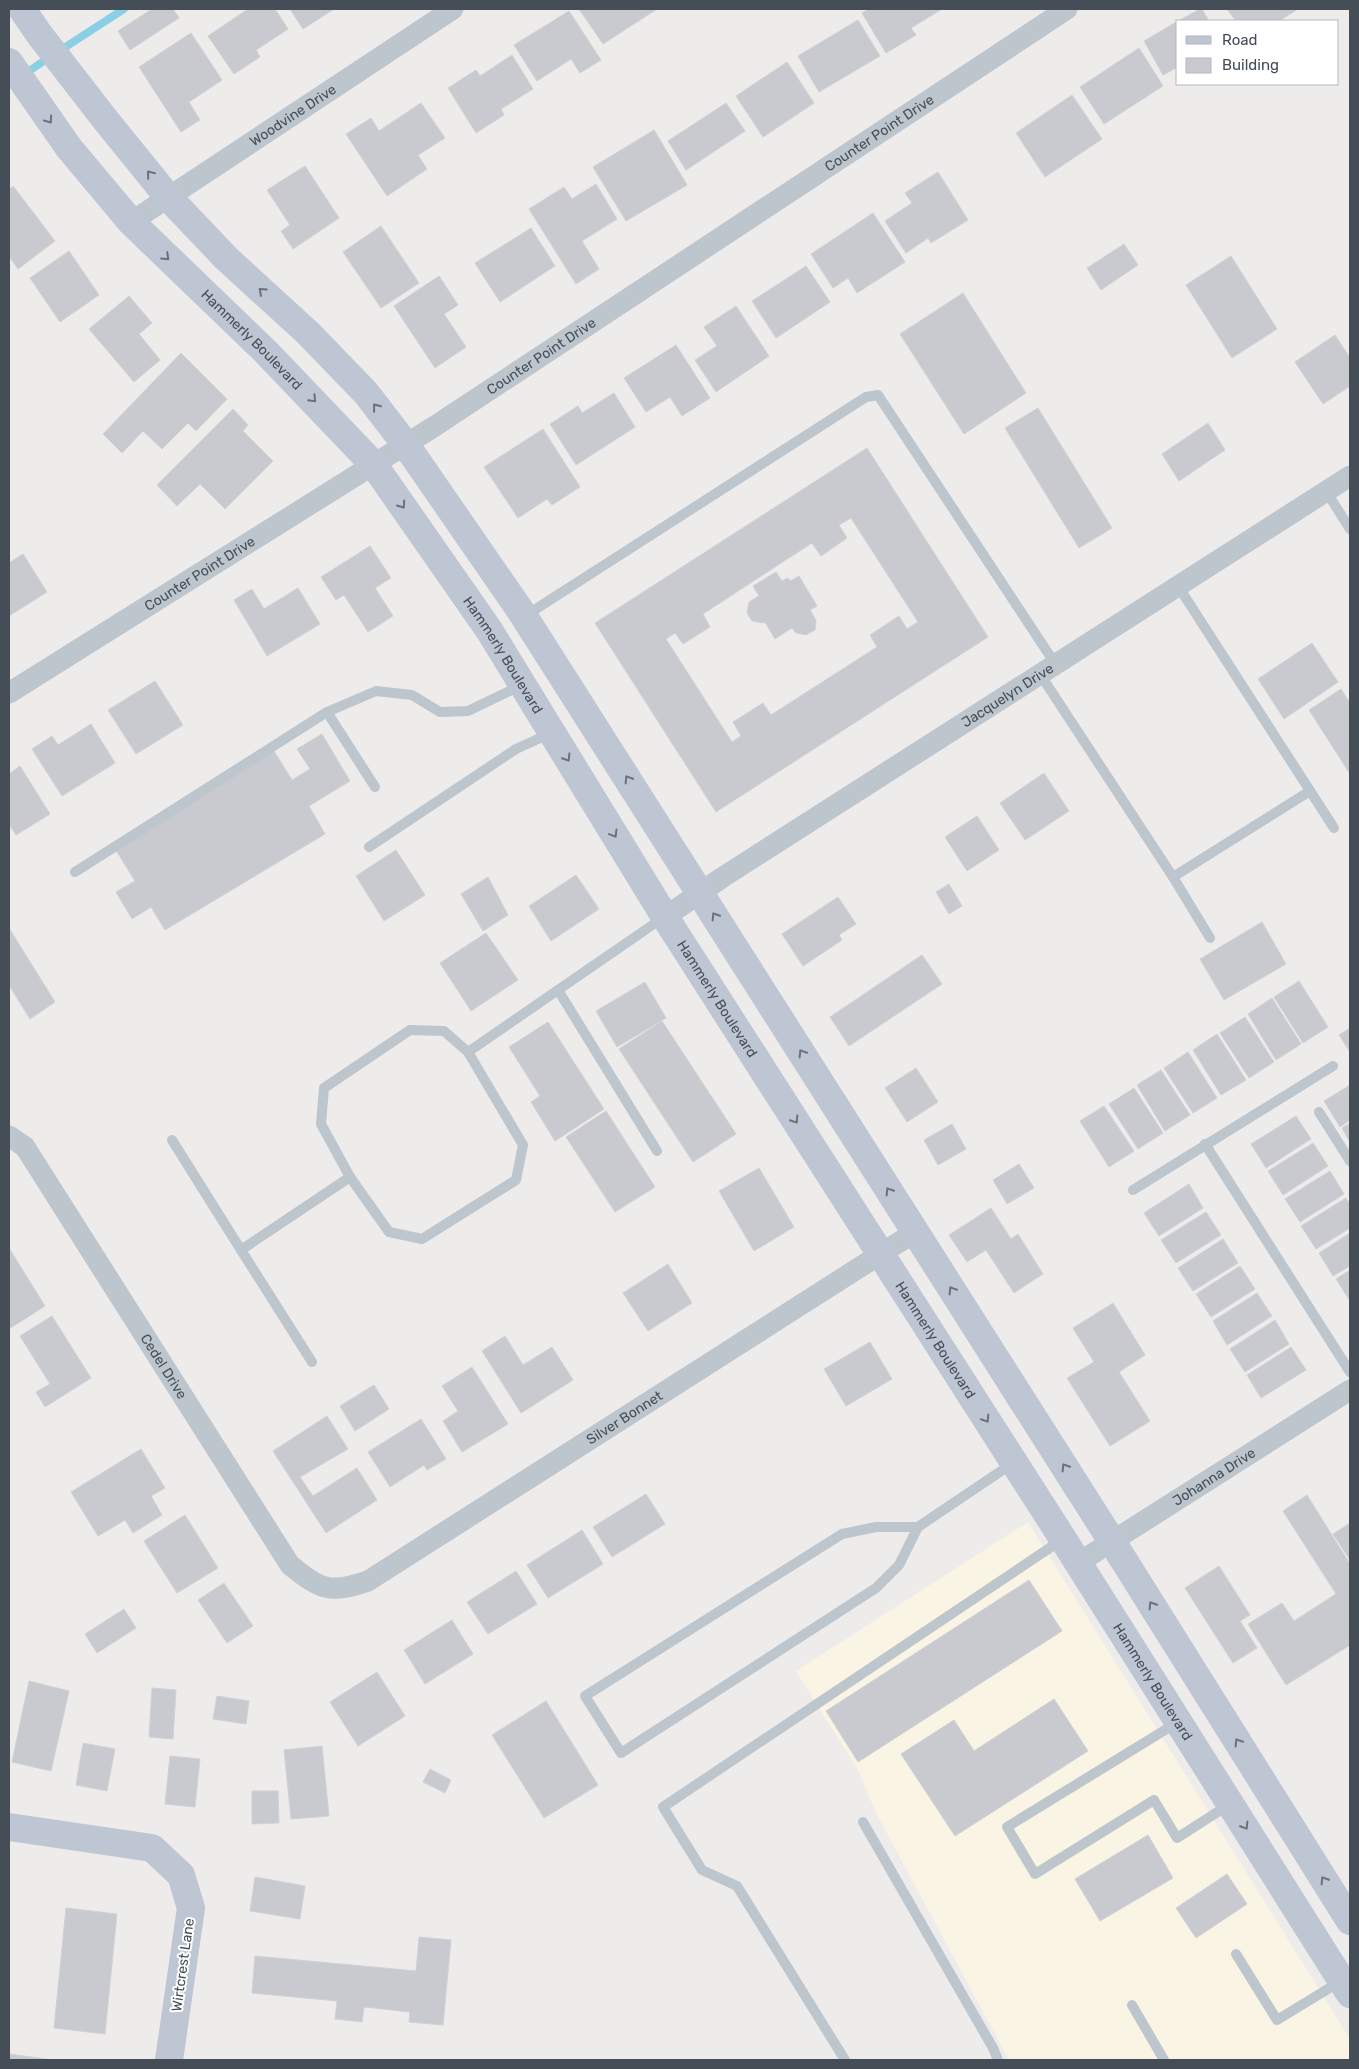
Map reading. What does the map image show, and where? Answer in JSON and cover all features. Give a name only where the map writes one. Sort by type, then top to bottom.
[{"type":"main road","points":[[22,9],[98,111],[168,197],[226,258],[328,353],[366,394],[406,445],[524,617],[1113,1542],[1308,1854],[1348,1913]]},
{"type":"main road","name":"Hammerly Boulevard","points":[[9,62],[69,148],[131,222],[266,352],[374,465],[489,630],[665,917],[1014,1462],[1346,1987]]},
{"type":"main road","name":"Wirtcrest Lane","points":[[9,1827],[152,1848],[181,1875],[191,1908],[169,2060]]},
{"type":"main road","points":[[1275,1874],[1308,1854]]},
{"type":"street","name":"Woodvine Drive","points":[[131,222],[454,9]]},
{"type":"street","name":"Counter Point Drive","points":[[9,692],[406,445],[1067,9]]},
{"type":"street","name":"Jacquelyn Drive","points":[[665,917],[700,892],[1350,476]]},
{"type":"street","name":"Cedel Drive","points":[[9,1136],[25,1147],[290,1566],[309,1580],[328,1589]]},
{"type":"street","name":"Silver Bonnet","points":[[328,1589],[347,1588],[368,1580],[915,1232]]},
{"type":"street","name":"Johanna Drive","points":[[1078,1563],[1350,1390]]},
{"type":"lane","points":[[524,617],[866,397],[878,395],[1048,670],[1210,938]]},
{"type":"lane","points":[[1326,491],[1350,529]]},
{"type":"lane","points":[[1178,586],[1334,828]]},
{"type":"lane","points":[[75,872],[327,712],[376,691],[412,695],[440,712],[468,711],[523,684]]},
{"type":"lane","points":[[327,712],[375,787]]},
{"type":"lane","points":[[369,847],[516,749],[552,733]]},
{"type":"lane","points":[[1173,877],[1310,791]]},
{"type":"lane","points":[[468,1052],[665,917]]},
{"type":"lane","points":[[558,990],[657,1151]]},
{"type":"lane","points":[[410,1030],[444,1031],[468,1052],[523,1145],[516,1180],[422,1239],[390,1232],[350,1177],[320,1124],[324,1088],[410,1030]]},
{"type":"lane","points":[[1133,1190],[1333,1066]]},
{"type":"lane","points":[[1319,1112],[1350,1161]]},
{"type":"lane","points":[[172,1140],[312,1362]]},
{"type":"lane","points":[[1205,1144],[1350,1372]]},
{"type":"lane","points":[[241,1250],[350,1177]]},
{"type":"lane","points":[[918,1527],[876,1527],[842,1534],[585,1696],[621,1753],[876,1588],[899,1565],[918,1527],[1014,1462]]},
{"type":"lane","points":[[845,2060],[737,1886],[702,1870],[663,1807],[1063,1539]]},
{"type":"lane","points":[[1178,1722],[1007,1827],[1036,1874],[1154,1800],[1177,1838],[1230,1804]]},
{"type":"lane","points":[[863,1822],[993,2048],[998,2060]]},
{"type":"lane","points":[[1236,1954],[1277,2020],[1346,1987]]},
{"type":"lane","points":[[1132,2005],[1164,2060]]},
{"type":"shaded area","points":[[1028,1522],[1350,2039],[1350,2060],[1009,2060],[876,1813],[858,1770],[796,1671]]},
{"type":"building","points":[[152,9],[173,9],[179,18],[130,50],[118,31]]},
{"type":"building","points":[[248,9],[275,9],[288,29],[256,50],[260,57],[234,74],[208,36]]},
{"type":"building","points":[[290,9],[334,9],[303,29]]},
{"type":"building","points":[[579,9],[657,9],[603,44]]},
{"type":"building","points":[[869,9],[942,9],[911,28],[916,35],[886,53],[862,13]]},
{"type":"building","points":[[1202,9],[1208,20],[1180,20]]},
{"type":"building","points":[[1227,9],[1298,9],[1281,20],[1235,20]]},
{"type":"building","points":[[569,11],[601,60],[580,73],[571,59],[537,81],[514,45]]},
{"type":"building","points":[[858,20],[880,56],[819,92],[798,56]]},
{"type":"building","points":[[1176,22],[1176,68],[1163,75],[1144,41]]},
{"type":"building","points":[[191,33],[222,80],[189,102],[200,120],[181,132],[139,67]]},
{"type":"building","points":[[1139,48],[1163,86],[1104,124],[1080,87]]},
{"type":"building","points":[[512,55],[533,89],[501,109],[504,115],[476,133],[448,88],[476,70],[480,76]]},
{"type":"building","points":[[787,62],[814,103],[763,137],[736,96]]},
{"type":"building","points":[[1072,95],[1102,139],[1045,177],[1016,133]]},
{"type":"building","points":[[421,103],[445,138],[418,155],[427,169],[387,196],[346,134],[371,118],[379,131]]},
{"type":"building","points":[[726,103],[745,131],[686,170],[668,141]]},
{"type":"building","points":[[654,130],[687,185],[626,221],[593,167]]},
{"type":"building","points":[[305,166],[339,218],[293,249],[281,231],[290,225],[267,190]]},
{"type":"building","points":[[938,172],[968,220],[931,243],[928,238],[906,253],[885,221],[912,203],[905,193]]},
{"type":"building","points":[[596,184],[617,219],[582,241],[599,269],[576,284],[529,209],[564,187],[572,199]]},
{"type":"building","points":[[13,186],[55,241],[18,269],[9,256],[9,190]]},
{"type":"building","points":[[873,213],[905,262],[857,293],[848,278],[833,288],[811,254]]},
{"type":"building","points":[[381,226],[419,283],[381,308],[343,252]]},
{"type":"building","points":[[531,228],[555,266],[500,302],[475,263]]},
{"type":"building","points":[[1124,244],[1138,265],[1101,290],[1087,268]]},
{"type":"building","points":[[69,251],[99,295],[60,322],[30,278]]},
{"type":"building","points":[[1231,256],[1277,329],[1232,358],[1186,285]]},
{"type":"building","points":[[806,266],[830,302],[776,338],[752,301]]},
{"type":"building","points":[[439,276],[458,305],[444,314],[466,347],[435,368],[394,306]]},
{"type":"building","points":[[963,293],[1026,393],[964,434],[900,334]]},
{"type":"building","points":[[129,296],[152,323],[139,334],[160,360],[134,382],[89,329]]},
{"type":"building","points":[[736,306],[769,356],[716,392],[695,360],[717,346],[704,327]]},
{"type":"building","points":[[1335,335],[1350,358],[1350,386],[1323,404],[1295,362]]},
{"type":"building","points":[[676,345],[710,398],[682,416],[670,397],[646,412],[624,378]]},
{"type":"building","points":[[181,353],[227,399],[196,431],[188,423],[162,449],[143,431],[122,453],[103,434]]},
{"type":"building","points":[[614,393],[635,427],[576,465],[550,424],[578,406],[582,413]]},
{"type":"building","points":[[1038,408],[1112,528],[1079,548],[1005,428]]},
{"type":"building","points":[[233,409],[248,425],[243,431],[273,461],[225,509],[200,484],[177,506],[157,485]]},
{"type":"building","points":[[1208,423],[1225,450],[1179,481],[1162,454]]},
{"type":"building","points":[[543,429],[580,487],[552,505],[547,499],[518,518],[484,467]]},
{"type":"building","points":[[867,448],[988,637],[716,812],[595,623]],"holes":[[[851,518],[918,622],[907,629],[899,616],[870,635],[877,647],[771,715],[763,703],[733,722],[741,736],[732,742],[666,639],[675,633],[683,644],[710,627],[703,614],[812,543],[821,556],[847,538],[839,525]]]},
{"type":"building","points":[[370,546],[391,578],[375,588],[393,616],[368,632],[344,595],[336,600],[321,577]]},
{"type":"building","points":[[23,554],[47,592],[9,616],[9,563]]},
{"type":"building","points":[[776,572],[782,581],[788,578],[790,581],[799,576],[817,606],[810,610],[816,620],[815,630],[806,635],[796,633],[792,628],[775,639],[765,622],[752,621],[747,613],[749,602],[759,596],[753,586]]},
{"type":"building","points":[[298,588],[320,624],[267,656],[234,600],[252,589],[264,609]]},
{"type":"building","points":[[1312,643],[1338,682],[1284,719],[1258,679]]},
{"type":"building","points":[[155,681],[183,725],[136,754],[108,710]]},
{"type":"building","points":[[1341,689],[1350,703],[1350,774],[1309,710]]},
{"type":"building","points":[[91,724],[115,763],[62,796],[32,749],[52,736],[58,745]]},
{"type":"building","points":[[322,734],[350,781],[309,806],[325,834],[165,930],[151,907],[132,919],[116,892],[135,881],[114,847],[274,751],[292,780],[310,769],[297,749]]},
{"type":"building","points":[[20,766],[50,814],[16,835],[9,824],[9,774]]},
{"type":"building","points":[[1044,773],[1069,811],[1025,840],[1000,803]]},
{"type":"building","points":[[977,816],[999,850],[967,871],[945,837]]},
{"type":"building","points":[[396,850],[425,895],[384,921],[356,876]]},
{"type":"building","points":[[576,875],[599,909],[551,941],[529,906]]},
{"type":"building","points":[[488,877],[508,915],[483,931],[461,894]]},
{"type":"building","points":[[949,884],[962,906],[949,914],[936,892]]},
{"type":"building","points":[[838,897],[856,924],[839,935],[842,940],[803,966],[782,934]]},
{"type":"building","points":[[1262,922],[1286,964],[1224,1000],[1200,959]]},
{"type":"building","points":[[9,928],[55,1002],[30,1019],[9,985]]},
{"type":"building","points":[[486,933],[518,980],[471,1011],[440,963]]},
{"type":"building","points":[[922,955],[942,984],[849,1046],[830,1017]]},
{"type":"building","points":[[1299,981],[1328,1027],[1303,1043],[1274,997]]},
{"type":"building","points":[[645,982],[666,1018],[617,1047],[596,1011]]},
{"type":"building","points":[[1272,998],[1301,1044],[1276,1060],[1248,1014]]},
{"type":"building","points":[[1245,1017],[1274,1062],[1249,1078],[1220,1033]]},
{"type":"building","points":[[662,1021],[736,1134],[693,1162],[619,1049]]},
{"type":"building","points":[[548,1022],[604,1109],[555,1141],[531,1102],[540,1096],[509,1047]]},
{"type":"building","points":[[1350,1028],[1350,1052],[1339,1035]]},
{"type":"building","points":[[1217,1034],[1246,1080],[1221,1095],[1193,1050]]},
{"type":"building","points":[[1188,1052],[1217,1098],[1193,1113],[1164,1068]]},
{"type":"building","points":[[916,1068],[938,1102],[907,1122],[885,1088]]},
{"type":"building","points":[[1161,1070],[1190,1115],[1165,1131],[1137,1085]]},
{"type":"building","points":[[1350,1085],[1350,1120],[1340,1127],[1324,1101]]},
{"type":"building","points":[[1134,1088],[1163,1133],[1138,1149],[1109,1104]]},
{"type":"building","points":[[1104,1106],[1134,1151],[1109,1167],[1080,1121]]},
{"type":"building","points":[[606,1111],[655,1187],[615,1212],[566,1137]]},
{"type":"building","points":[[1296,1116],[1311,1139],[1266,1168],[1251,1144]]},
{"type":"building","points":[[1350,1123],[1350,1142],[1342,1128]]},
{"type":"building","points":[[952,1124],[966,1149],[938,1165],[924,1140]]},
{"type":"building","points":[[1313,1143],[1328,1166],[1283,1195],[1268,1171]]},
{"type":"building","points":[[1019,1164],[1034,1188],[1007,1204],[993,1180]]},
{"type":"building","points":[[759,1168],[794,1227],[754,1251],[719,1191]]},
{"type":"building","points":[[1330,1171],[1344,1194],[1300,1222],[1285,1199]]},
{"type":"building","points":[[1189,1184],[1203,1208],[1159,1236],[1144,1213]]},
{"type":"building","points":[[1346,1198],[1350,1205],[1350,1228],[1316,1249],[1301,1226]]},
{"type":"building","points":[[991,1208],[1011,1239],[1018,1234],[1043,1274],[1014,1293],[986,1250],[967,1262],[949,1235]]},
{"type":"building","points":[[1206,1212],[1221,1235],[1176,1263],[1161,1240]]},
{"type":"building","points":[[1350,1233],[1350,1266],[1333,1276],[1319,1253]]},
{"type":"building","points":[[1223,1239],[1238,1263],[1193,1291],[1178,1268]]},
{"type":"building","points":[[9,1248],[45,1306],[9,1329]]},
{"type":"building","points":[[668,1264],[692,1303],[648,1331],[623,1293]]},
{"type":"building","points":[[1240,1266],[1255,1289],[1211,1317],[1196,1294]]},
{"type":"building","points":[[1350,1270],[1350,1301],[1336,1279]]},
{"type":"building","points":[[1257,1293],[1272,1316],[1227,1345],[1213,1321]]},
{"type":"building","points":[[1113,1303],[1145,1355],[1119,1372],[1150,1421],[1110,1446],[1067,1378],[1094,1362],[1073,1328]]},
{"type":"building","points":[[52,1316],[91,1378],[45,1407],[36,1392],[50,1384],[20,1336]]},
{"type":"building","points":[[1275,1320],[1289,1344],[1245,1372],[1230,1349]]},
{"type":"building","points":[[505,1336],[523,1365],[552,1347],[573,1380],[521,1413],[482,1351]]},
{"type":"building","points":[[870,1342],[892,1379],[846,1406],[824,1369]]},
{"type":"building","points":[[1291,1347],[1306,1370],[1261,1398],[1247,1375]]},
{"type":"building","points":[[472,1367],[508,1424],[462,1452],[443,1421],[458,1411],[442,1386]]},
{"type":"building","points":[[374,1385],[389,1409],[355,1431],[340,1406]]},
{"type":"building","points":[[327,1416],[348,1449],[300,1477],[313,1496],[357,1468],[377,1500],[326,1533],[273,1451]]},
{"type":"building","points":[[421,1419],[446,1459],[427,1470],[424,1465],[390,1487],[368,1452]]},
{"type":"building","points":[[141,1449],[165,1488],[151,1496],[162,1515],[133,1533],[125,1520],[98,1536],[71,1492]]},
{"type":"building","points":[[646,1494],[665,1524],[612,1557],[593,1527]]},
{"type":"building","points":[[1307,1495],[1350,1564],[1350,1645],[1286,1685],[1248,1624],[1282,1603],[1294,1621],[1336,1594],[1283,1511]]},
{"type":"building","points":[[185,1515],[218,1568],[177,1593],[144,1541]]},
{"type":"building","points":[[1350,1523],[1350,1560],[1333,1534]]},
{"type":"building","points":[[582,1530],[603,1564],[548,1598],[527,1565]]},
{"type":"building","points":[[1219,1566],[1250,1615],[1240,1621],[1257,1648],[1233,1663],[1185,1588]]},
{"type":"building","points":[[516,1571],[537,1604],[488,1634],[467,1602]]},
{"type":"building","points":[[1029,1580],[1062,1631],[858,1762],[826,1711]]},
{"type":"building","points":[[224,1583],[253,1626],[227,1643],[198,1600]]},
{"type":"building","points":[[124,1609],[136,1628],[97,1653],[85,1634]]},
{"type":"building","points":[[452,1620],[473,1654],[425,1684],[404,1650]]},
{"type":"building","points":[[377,1672],[405,1716],[358,1746],[330,1702]]},
{"type":"building","points":[[29,1681],[69,1691],[51,1771],[12,1762]]},
{"type":"building","points":[[152,1688],[176,1690],[173,1739],[149,1737]]},
{"type":"building","points":[[217,1696],[249,1701],[246,1724],[213,1719]]},
{"type":"building","points":[[1054,1699],[1088,1751],[955,1836],[901,1754],[954,1720],[974,1751]]},
{"type":"building","points":[[546,1701],[598,1785],[544,1818],[492,1735]]},
{"type":"building","points":[[83,1743],[115,1749],[107,1791],[76,1785]]},
{"type":"building","points":[[322,1746],[329,1816],[291,1819],[284,1750]]},
{"type":"building","points":[[170,1756],[200,1759],[195,1807],[165,1804]]},
{"type":"building","points":[[430,1769],[451,1780],[445,1793],[423,1782]]},
{"type":"building","points":[[252,1791],[278,1791],[279,1823],[252,1824]]},
{"type":"building","points":[[1148,1835],[1173,1878],[1100,1921],[1075,1879]]},
{"type":"building","points":[[1227,1874],[1247,1904],[1196,1938],[1176,1908]]},
{"type":"building","points":[[255,1877],[305,1886],[300,1919],[250,1911]]},
{"type":"building","points":[[66,1908],[117,1914],[105,2034],[54,2028]]},
{"type":"building","points":[[419,1937],[451,1940],[443,2025],[409,2022],[410,2012],[364,2007],[362,2022],[335,2019],[337,2001],[252,1993],[255,1956],[416,1971]]},
{"type":"building","points":[[9,2054],[53,2060],[9,2060]]},
{"type":"waterway","points":[[67,46],[124,9]]},
{"type":"waterway","points":[[32,69],[41,63]]}]
